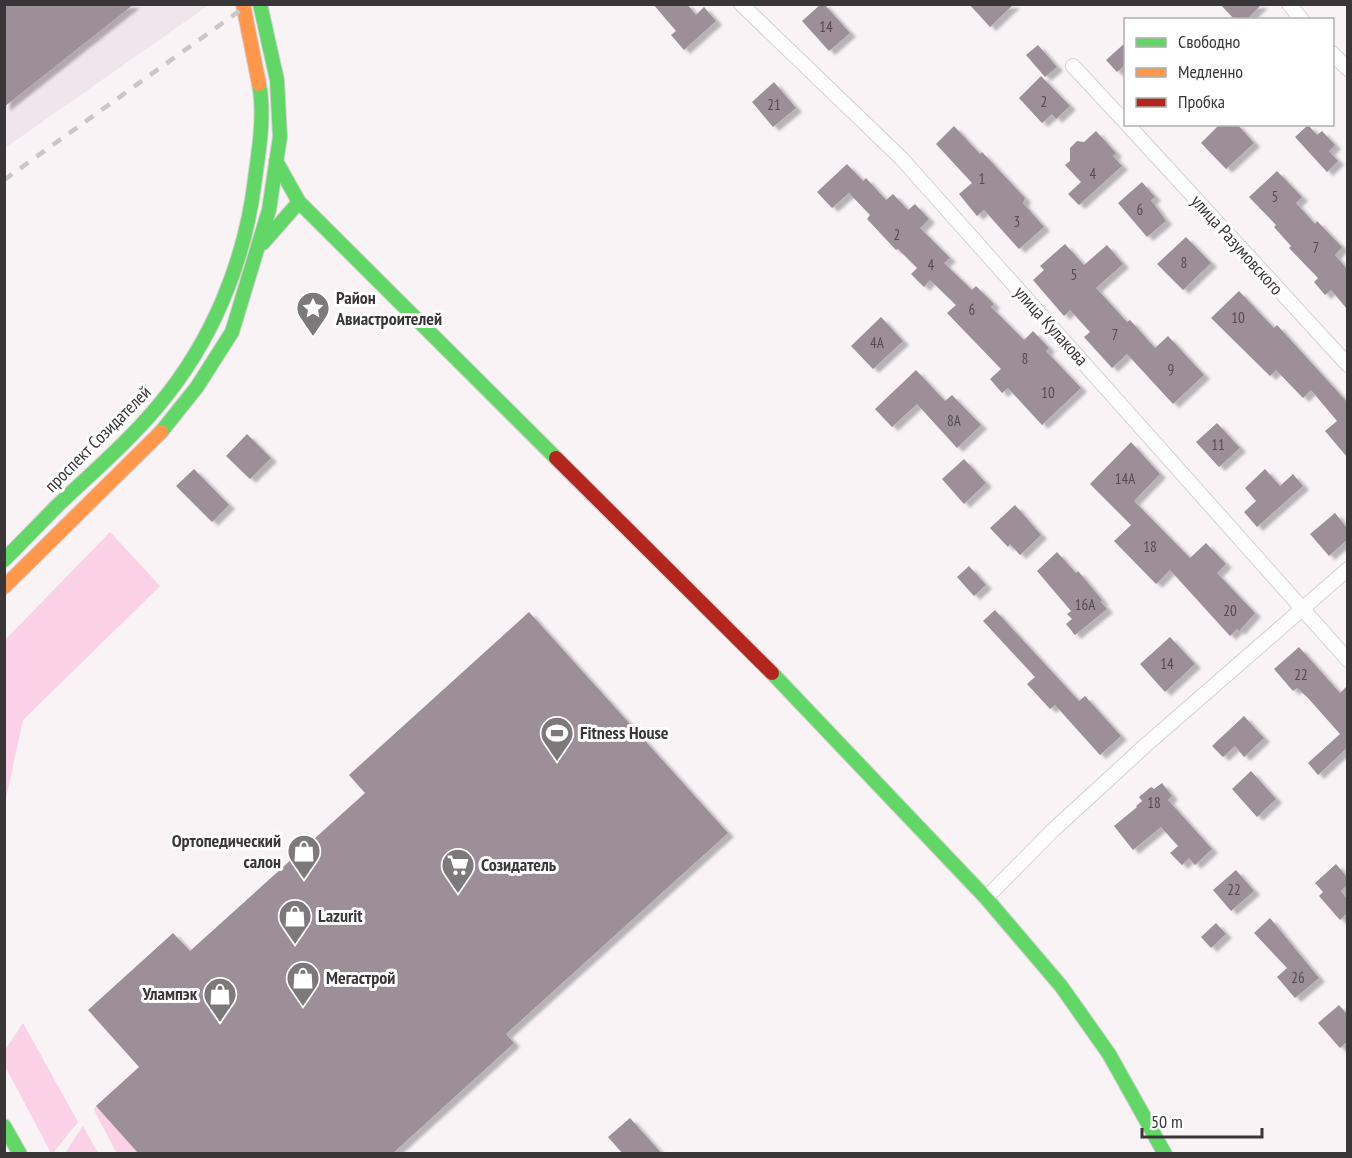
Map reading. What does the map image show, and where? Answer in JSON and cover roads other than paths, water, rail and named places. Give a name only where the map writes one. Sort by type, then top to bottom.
[{"type":"street","name":"проспект Созидателей","points":[[4,560],[127,440],[159,405],[208,335],[219,312],[246,235],[260,136],[261,93],[243,4]]},
{"type":"street","points":[[4,586],[139,455],[197,387],[232,332],[269,210],[280,137],[278,80],[260,4]]},
{"type":"street","name":"улица Кулакова","points":[[741,4],[902,159],[1347,660]]},
{"type":"street","points":[[1289,4],[1300,18]]},
{"type":"street","points":[[1334,55],[1347,69]]},
{"type":"street","name":"улица Разумовского","points":[[1073,66],[1124,122]]},
{"type":"street","name":"улица Разумовского","points":[[1128,126],[1347,365]]},
{"type":"street","points":[[276,160],[299,202],[802,704],[986,897],[1061,986],[1109,1054],[1166,1154]]},
{"type":"street","points":[[258,248],[299,202]]},
{"type":"street","points":[[986,897],[1051,832],[1129,760],[1347,569]]},
{"type":"street","points":[[4,1126],[20,1154]]},
{"type":"railway","points":[[4,180],[249,4]]},
{"type":"place","name":"Район Авиастроителей","points":[[313,337]]},
{"type":"place","name":"Fitness House","points":[[557,762]]},
{"type":"place","name":"Ортопедический салон","points":[[304,880]]},
{"type":"place","name":"Созидатель","points":[[458,894]]},
{"type":"place","name":"Lazurit","points":[[295,945]]},
{"type":"place","name":"Мегастрой","points":[[303,1007]]},
{"type":"place","name":"Улампэк","points":[[220,1023]]}]
